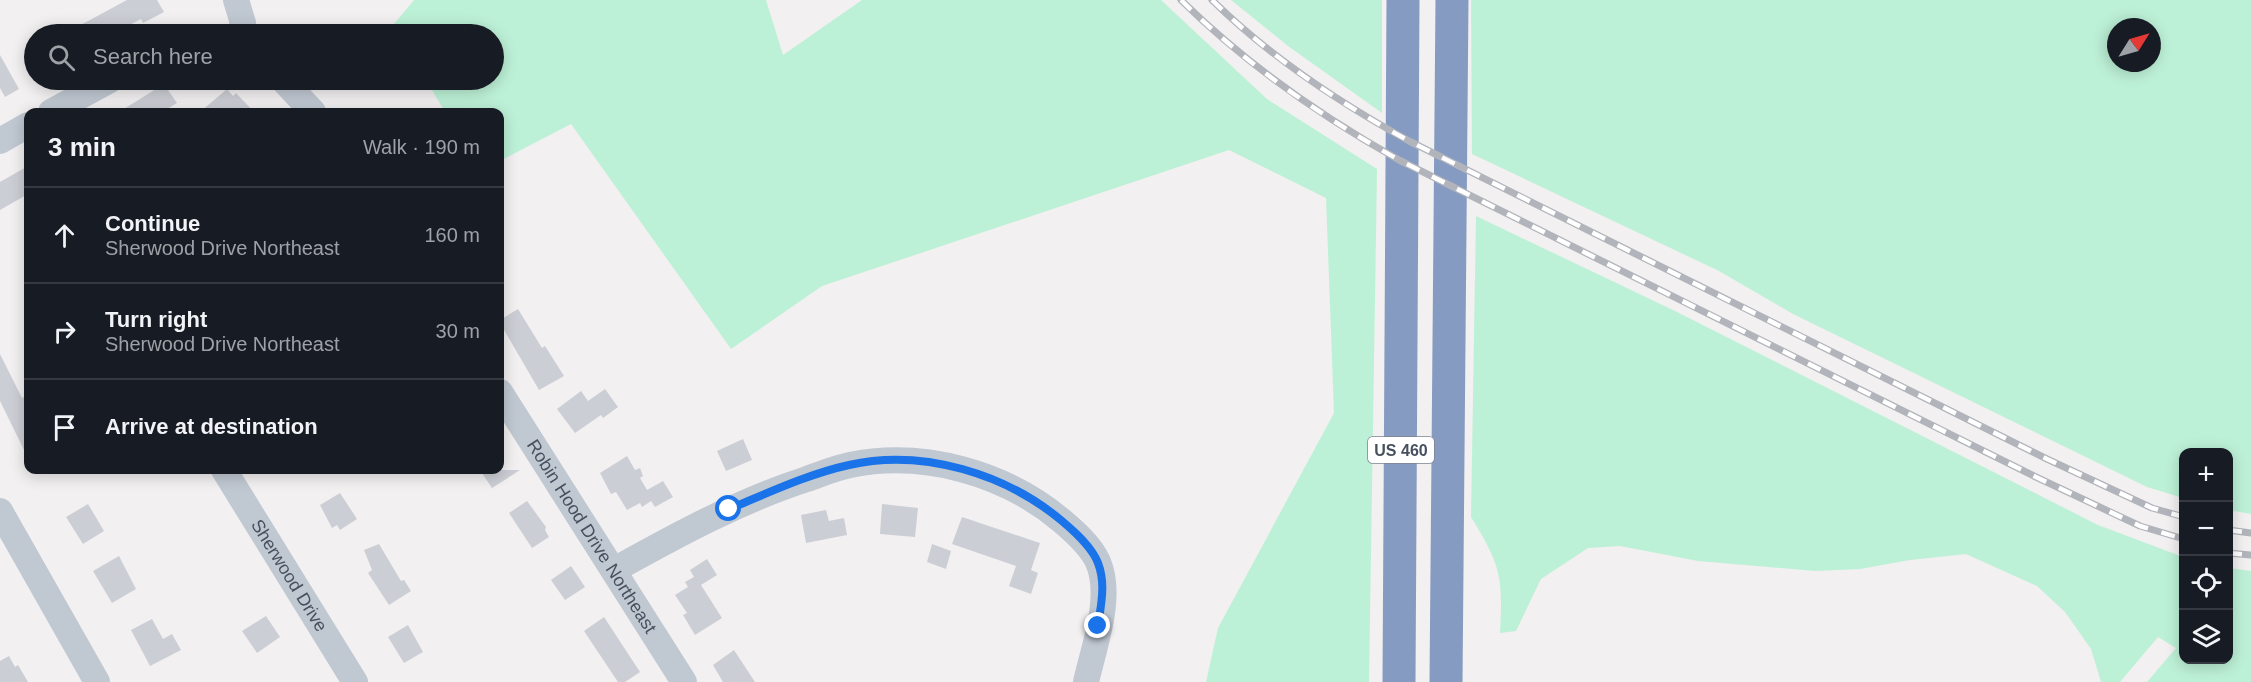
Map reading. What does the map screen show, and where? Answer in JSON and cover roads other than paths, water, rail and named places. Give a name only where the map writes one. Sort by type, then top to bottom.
[{"type":"highway","name":"US 460","points":[[1399,682],[1404,0]]},
{"type":"highway","name":"US 460","points":[[1446,682],[1452,0]]},
{"type":"street","points":[[236,0],[243,24]]},
{"type":"street","points":[[58,108],[92,90]]},
{"type":"street","points":[[292,90],[309,108]]},
{"type":"street","points":[[0,141],[24,127]]},
{"type":"street","name":"Robin Hood Drive Northeast","points":[[504,398],[684,682]]},
{"type":"street","points":[[614,570],[729,509],[850,465],[901,461],[947,465],[1001,481],[1044,506],[1078,534],[1098,561],[1103,590],[1086,682]]},
{"type":"street","name":"Sherwood Drive","points":[[226,474],[355,682]]},
{"type":"street","points":[[0,511],[97,682]]},
{"type":"railway","points":[[1181,0],[1206,24],[1285,88],[1340,125],[1399,160],[2038,478],[2140,526],[2179,538]]},
{"type":"railway","points":[[1212,0],[1257,41],[1306,77],[1356,111],[1409,141],[2047,459],[2152,508],[2179,516]]},
{"type":"railway","points":[[2233,531],[2251,533]]},
{"type":"railway","points":[[2233,553],[2251,555]]}]
